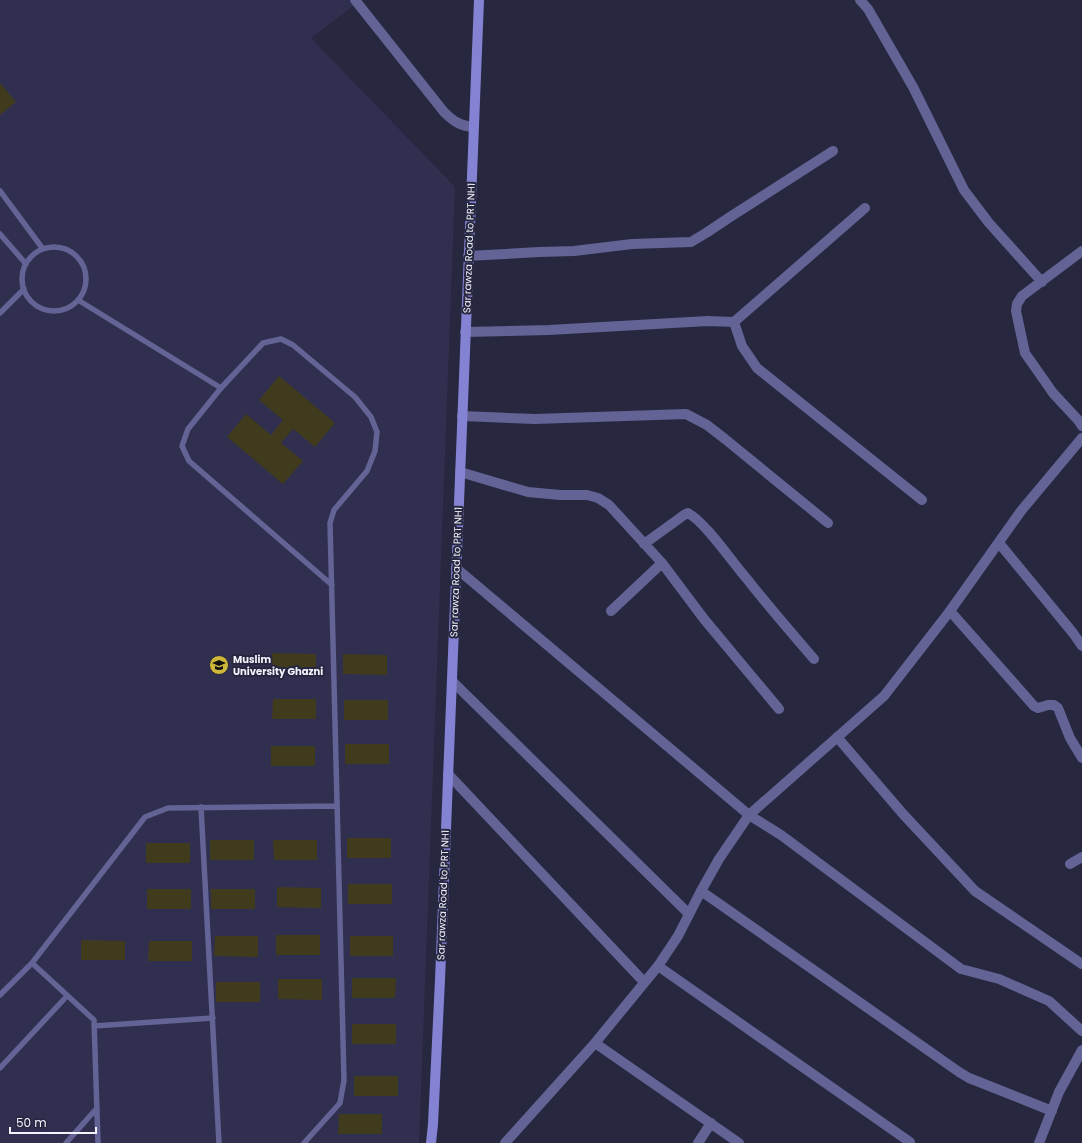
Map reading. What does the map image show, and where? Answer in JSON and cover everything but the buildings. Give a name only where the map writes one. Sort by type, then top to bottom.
[{"type":"main road","name":"Sar rawza Road to PRT NH1","points":[[431,1143],[440,980],[479,0]]},
{"type":"street","points":[[355,0],[444,112],[455,123],[463,126],[474,127]]},
{"type":"street","points":[[860,0],[868,8],[913,87],[964,190],[989,223],[1042,282]]},
{"type":"street","points":[[468,256],[574,251],[632,244],[690,242],[833,151]]},
{"type":"street","points":[[465,332],[550,330],[708,321],[734,322],[865,208]]},
{"type":"street","points":[[1082,251],[1022,296],[1016,304],[1016,311],[1025,353],[1053,394],[1082,426]]},
{"type":"street","points":[[734,322],[742,346],[756,368],[922,500]]},
{"type":"street","points":[[462,416],[536,420],[686,414],[707,424],[828,522]]},
{"type":"street","points":[[505,1143],[595,1043],[658,966],[678,936],[700,891],[719,859],[749,815],[884,696],[950,611],[1021,511],[1082,438]]},
{"type":"street","points":[[460,472],[528,492],[560,495],[587,495],[598,498],[609,506],[662,563],[704,619],[779,709]]},
{"type":"street","points":[[644,544],[684,515],[688,514],[692,516],[702,525],[814,659]]},
{"type":"street","points":[[999,543],[1082,646]]},
{"type":"street","points":[[611,611],[662,563]]},
{"type":"street","points":[[456,568],[749,815],[781,835],[961,968],[999,979],[1049,1001],[1082,1031]]},
{"type":"street","points":[[950,611],[1034,706],[1038,708],[1054,705],[1058,708],[1070,738],[1082,758]]},
{"type":"street","points":[[452,681],[689,914]]},
{"type":"street","points":[[837,737],[903,814],[975,891],[1082,964]]},
{"type":"street","points":[[448,774],[644,982]]},
{"type":"street","points":[[1070,864],[1082,856]]},
{"type":"street","points":[[700,891],[959,1072],[969,1078],[1052,1111]]},
{"type":"street","points":[[658,966],[910,1142]]},
{"type":"street","points":[[595,1043],[740,1143]]},
{"type":"street","points":[[1039,1143],[1060,1092],[1082,1050]]},
{"type":"street","points":[[698,1143],[711,1123]]},
{"type":"lane","points":[[0,191],[43,248]]},
{"type":"lane","points":[[0,234],[26,264]]},
{"type":"lane","points":[[53,246],[72,252],[80,260],[84,269],[86,280],[84,290],[78,300],[69,307],[59,310],[48,310],[38,306],[30,300],[24,289],[22,281],[23,271],[26,264],[34,254],[43,248],[53,246]]},
{"type":"lane","points":[[0,313],[24,289]]},
{"type":"lane","points":[[78,300],[221,388]]},
{"type":"lane","points":[[304,1143],[340,1103],[344,1080],[332,584],[330,523],[334,510],[367,471],[375,451],[377,432],[371,416],[355,397],[293,345],[281,339],[263,343],[221,388],[188,429],[182,446],[189,461],[332,584]]},
{"type":"lane","points":[[0,995],[32,963],[145,817],[168,808],[337,806]]},
{"type":"lane","points":[[201,807],[219,1143]]},
{"type":"lane","points":[[32,963],[94,1020],[98,1143]]},
{"type":"lane","points":[[0,1068],[67,996]]},
{"type":"lane","points":[[94,1026],[213,1018]]},
{"type":"lane","points":[[66,1143],[97,1108]]},
{"type":"shaded area","name":"Muslim University Ghazni","points":[[0,0],[349,0],[353,6],[311,38],[455,187],[419,1143],[0,1143]]},
{"type":"place","name":"Muslim University Ghazni","points":[[219,665]]}]
